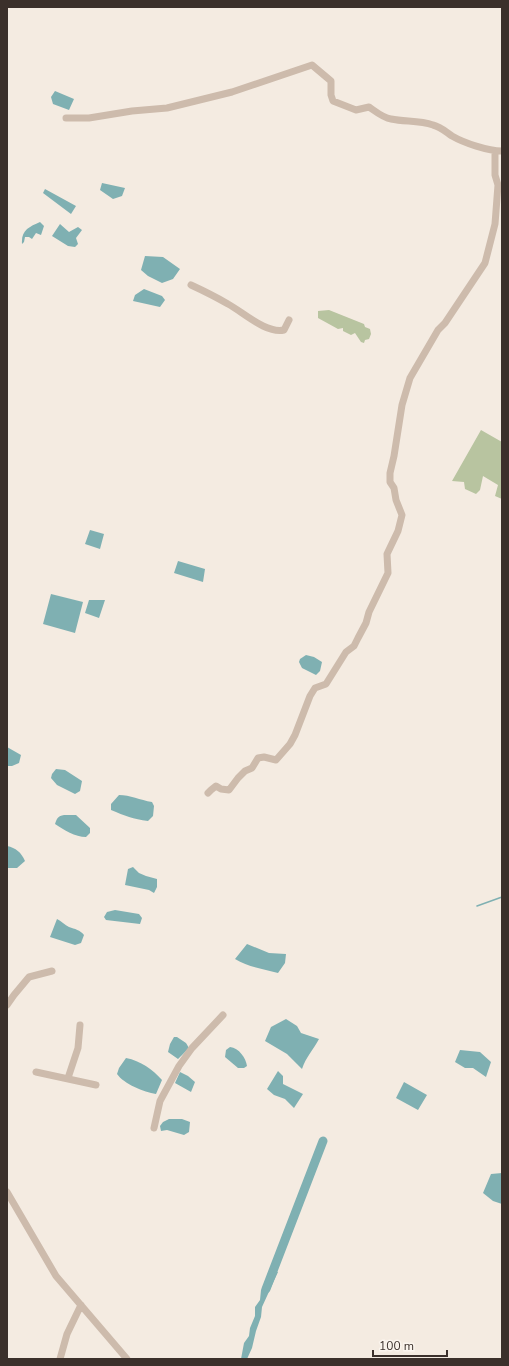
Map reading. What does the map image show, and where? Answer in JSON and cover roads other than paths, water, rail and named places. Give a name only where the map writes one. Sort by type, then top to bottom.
[{"type":"street","points":[[66,118],[89,118],[166,108],[232,92],[312,65],[331,81],[331,95],[333,101],[356,110],[369,107],[389,119],[433,125],[444,129],[453,136],[474,145],[498,151],[496,175],[498,185],[495,224],[485,263],[446,323],[438,330],[410,378],[402,405],[390,473],[390,482],[394,488],[396,500],[402,515],[398,531],[387,554],[388,573],[368,612],[366,623],[354,646],[346,652],[326,684],[315,688],[310,696],[292,739],[276,760],[264,757],[258,758],[252,768],[245,771],[228,790],[220,789],[216,786],[208,793]]},
{"type":"street","points":[[192,285],[230,305],[250,320],[278,332],[284,330],[289,320]]},
{"type":"street","points":[[7,1005],[29,977],[52,971]]},
{"type":"street","points":[[154,1128],[160,1101],[179,1066],[192,1048],[223,1015]]},
{"type":"street","points":[[68,1078],[78,1048],[80,1025]]},
{"type":"street","points":[[36,1072],[96,1085]]},
{"type":"street","points":[[7,1192],[56,1276],[127,1359]]},
{"type":"street","points":[[60,1359],[68,1334],[81,1305]]},
{"type":"water","points":[[55,91],[74,99],[69,110],[53,104],[51,97]]},
{"type":"water","points":[[102,183],[125,188],[122,196],[113,199],[100,190]]},
{"type":"water","points":[[45,189],[76,206],[71,214],[43,193]]},
{"type":"water","points":[[40,222],[44,226],[41,235],[36,233],[32,239],[25,237],[22,244],[24,232],[29,227]]},
{"type":"water","points":[[60,224],[69,232],[78,227],[82,230],[76,238],[78,244],[75,247],[68,246],[52,236]]},
{"type":"water","points":[[145,256],[163,257],[180,269],[173,279],[162,283],[148,276],[141,270]]},
{"type":"water","points":[[144,289],[162,296],[165,300],[160,307],[133,301],[135,295]]},
{"type":"water","points":[[90,530],[104,534],[100,549],[85,544]]},
{"type":"water","points":[[178,561],[205,569],[203,582],[174,573]]},
{"type":"water","points":[[51,594],[83,602],[75,633],[43,624]]},
{"type":"water","points":[[89,600],[105,600],[99,618],[85,613]]},
{"type":"water","points":[[306,655],[314,657],[322,662],[320,671],[316,675],[302,668],[299,662],[300,659]]},
{"type":"water","points":[[7,747],[21,755],[19,763],[12,766],[7,766]]},
{"type":"water","points":[[56,769],[65,770],[82,781],[80,791],[75,794],[57,785],[51,778]]},
{"type":"water","points":[[119,795],[152,802],[154,806],[153,816],[148,821],[129,817],[111,810],[111,804]]},
{"type":"water","points":[[76,815],[90,828],[90,833],[86,837],[78,836],[55,824],[56,820],[60,816]]},
{"type":"water","points":[[7,846],[18,851],[25,861],[17,868],[8,868],[7,866]]},
{"type":"water","points":[[133,867],[139,873],[157,879],[157,887],[154,893],[149,890],[125,885],[128,869]]},
{"type":"water","points":[[115,910],[139,914],[142,918],[140,924],[106,920],[104,917],[107,912]]},
{"type":"water","points":[[57,919],[84,935],[81,943],[75,945],[50,937]]},
{"type":"water","points":[[247,944],[269,953],[286,954],[285,963],[278,973],[240,962],[235,959]]},
{"type":"water","points":[[286,1019],[297,1026],[301,1033],[319,1039],[302,1069],[287,1054],[265,1041],[271,1027]]},
{"type":"water","points":[[174,1037],[177,1037],[186,1043],[189,1048],[178,1059],[168,1052]]},
{"type":"water","points":[[230,1047],[236,1049],[242,1054],[247,1066],[244,1068],[238,1068],[225,1057],[226,1050]]},
{"type":"water","points":[[460,1050],[480,1052],[491,1062],[486,1077],[473,1068],[465,1068],[455,1062]]},
{"type":"water","points":[[126,1058],[137,1061],[146,1066],[162,1080],[156,1094],[135,1087],[120,1078],[117,1074]]},
{"type":"water","points":[[278,1071],[283,1076],[283,1084],[303,1094],[294,1108],[285,1099],[274,1095],[267,1089]]},
{"type":"water","points":[[180,1072],[195,1082],[191,1092],[175,1083]]},
{"type":"water","points":[[404,1082],[427,1095],[418,1110],[396,1098]]},
{"type":"water","points":[[169,1119],[182,1119],[190,1122],[189,1132],[184,1135],[167,1130],[161,1131],[160,1126],[163,1122]]},
{"type":"water","points":[[502,1173],[502,1204],[493,1201],[483,1193],[491,1174]]},
{"type":"water","points":[[270,1270],[278,1272],[262,1307],[261,1317],[252,1348],[247,1359],[241,1359],[244,1343],[249,1336],[250,1328],[255,1316],[255,1307],[260,1300],[261,1290],[266,1282],[272,1277]]},
{"type":"waterway","points":[[477,906],[502,897]]},
{"type":"waterway","points":[[266,1289],[323,1141]]}]
